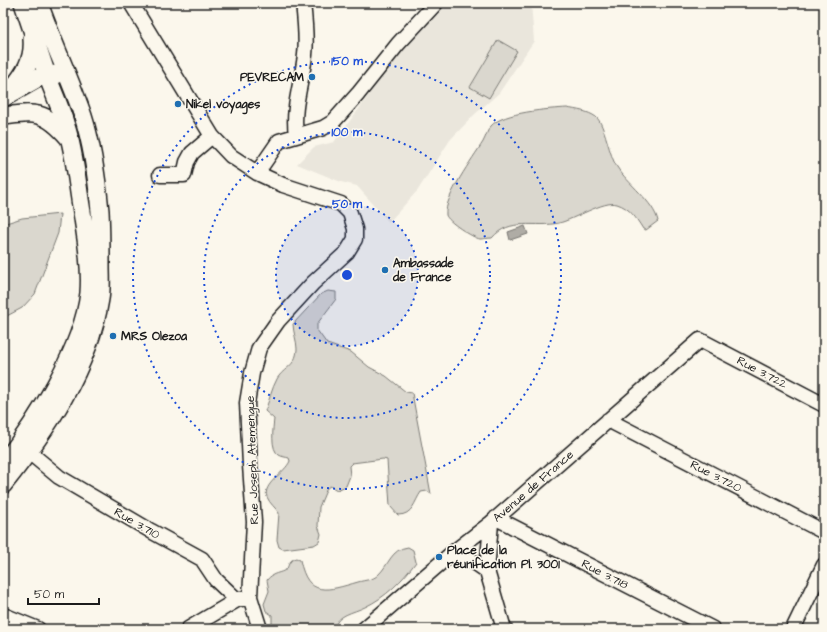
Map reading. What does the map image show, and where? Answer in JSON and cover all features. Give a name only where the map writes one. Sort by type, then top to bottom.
[{"type":"main road","points":[[4,101],[24,74],[29,64],[32,41],[30,26],[23,3]]},
{"type":"main road","points":[[3,464],[19,444],[50,397],[68,360],[81,324],[89,294],[88,263],[84,225],[69,138],[39,3]]},
{"type":"main road","points":[[3,485],[29,452],[60,404],[79,367],[93,330],[100,298],[102,229],[98,191],[90,142],[83,116],[55,75],[30,26]]},
{"type":"main road","points":[[4,101],[55,75]]},
{"type":"main road","points":[[3,116],[35,114],[44,116],[56,123],[69,138]]},
{"type":"street","name":"Rue Joseph Atemengue","points":[[131,3],[212,136],[231,156],[257,173],[283,186],[342,204],[350,212],[355,229],[355,239],[347,252],[297,300],[278,321],[259,348],[252,373],[247,403],[254,522],[244,598],[260,629]]},
{"type":"street","points":[[296,135],[294,114],[305,53],[306,31],[303,3]]},
{"type":"street","points":[[257,173],[279,141],[310,132],[333,122],[344,112],[398,44],[436,3]]},
{"type":"street","points":[[160,175],[184,175],[187,162],[192,153],[212,136]]},
{"type":"street","name":"Rue 3.722","points":[[700,340],[824,405]]},
{"type":"street","name":"Avenue de France","points":[[364,629],[451,554],[493,521],[700,340]]},
{"type":"street","name":"Rue 3.720","points":[[608,420],[824,532]]},
{"type":"street","name":"Rue 3.710","points":[[29,452],[59,477],[151,532],[202,559],[216,580],[244,598]]},
{"type":"street","points":[[493,521],[486,571],[504,629]]},
{"type":"street","name":"Rue 3.718","points":[[493,521],[713,629]]},
{"type":"street","points":[[451,554],[471,560],[486,571]]},
{"type":"street","points":[[793,629],[824,564]]},
{"type":"street","points":[[188,629],[244,598]]},
{"type":"street","points":[[380,629],[381,614]]},
{"type":"street","points":[[3,619],[6,616],[38,629]]},
{"type":"shaded area","points":[[449,3],[531,3],[534,41],[499,93],[474,115],[450,140],[418,190],[389,222],[357,186],[341,182],[297,164],[314,147],[334,142],[364,102],[398,52]]},
{"type":"shaded area","points":[[498,40],[517,51],[489,98],[470,87]]},
{"type":"shaded area","points":[[567,108],[590,113],[596,117],[602,126],[614,162],[621,173],[646,200],[656,214],[658,221],[646,230],[643,229],[635,217],[626,208],[617,204],[611,204],[597,207],[559,223],[515,225],[499,232],[492,238],[480,239],[461,229],[447,218],[447,207],[454,188],[483,142],[488,129],[491,126],[505,117],[516,114],[538,110]]},
{"type":"shaded area","points":[[60,214],[58,233],[35,294],[22,308],[3,318],[3,224],[22,218]]},
{"type":"shaded area","points":[[525,226],[528,234],[510,240],[508,232]]},
{"type":"shaded area","points":[[328,291],[336,292],[336,299],[317,324],[317,330],[327,344],[351,352],[369,367],[386,376],[406,392],[412,393],[431,494],[427,491],[421,492],[407,513],[398,515],[390,506],[387,460],[383,459],[352,463],[349,466],[350,476],[346,486],[337,490],[330,486],[327,488],[319,507],[318,526],[321,534],[319,542],[314,545],[283,549],[279,547],[277,540],[279,513],[271,504],[266,492],[271,483],[284,470],[290,461],[289,458],[280,456],[274,449],[274,419],[265,411],[277,379],[292,363],[296,355],[297,346],[293,324],[321,294]]},
{"type":"shaded area","points":[[408,547],[413,550],[416,562],[405,576],[393,588],[373,603],[342,617],[338,620],[334,629],[285,629],[272,624],[272,615],[266,611],[264,604],[269,591],[267,580],[287,569],[292,560],[296,558],[300,560],[308,581],[314,586],[320,589],[337,588],[374,578],[382,571],[394,554],[402,548]]},
{"type":"place","name":"PEVRECAM","points":[[312,77]]},
{"type":"place","name":"Nikel voyages","points":[[178,104]]},
{"type":"place","name":"Ambassade de France","points":[[385,270]]},
{"type":"place","name":"MRS Olezoa","points":[[113,336]]},
{"type":"place","name":"Place de la réunification Pl. 3001","points":[[439,557]]}]
